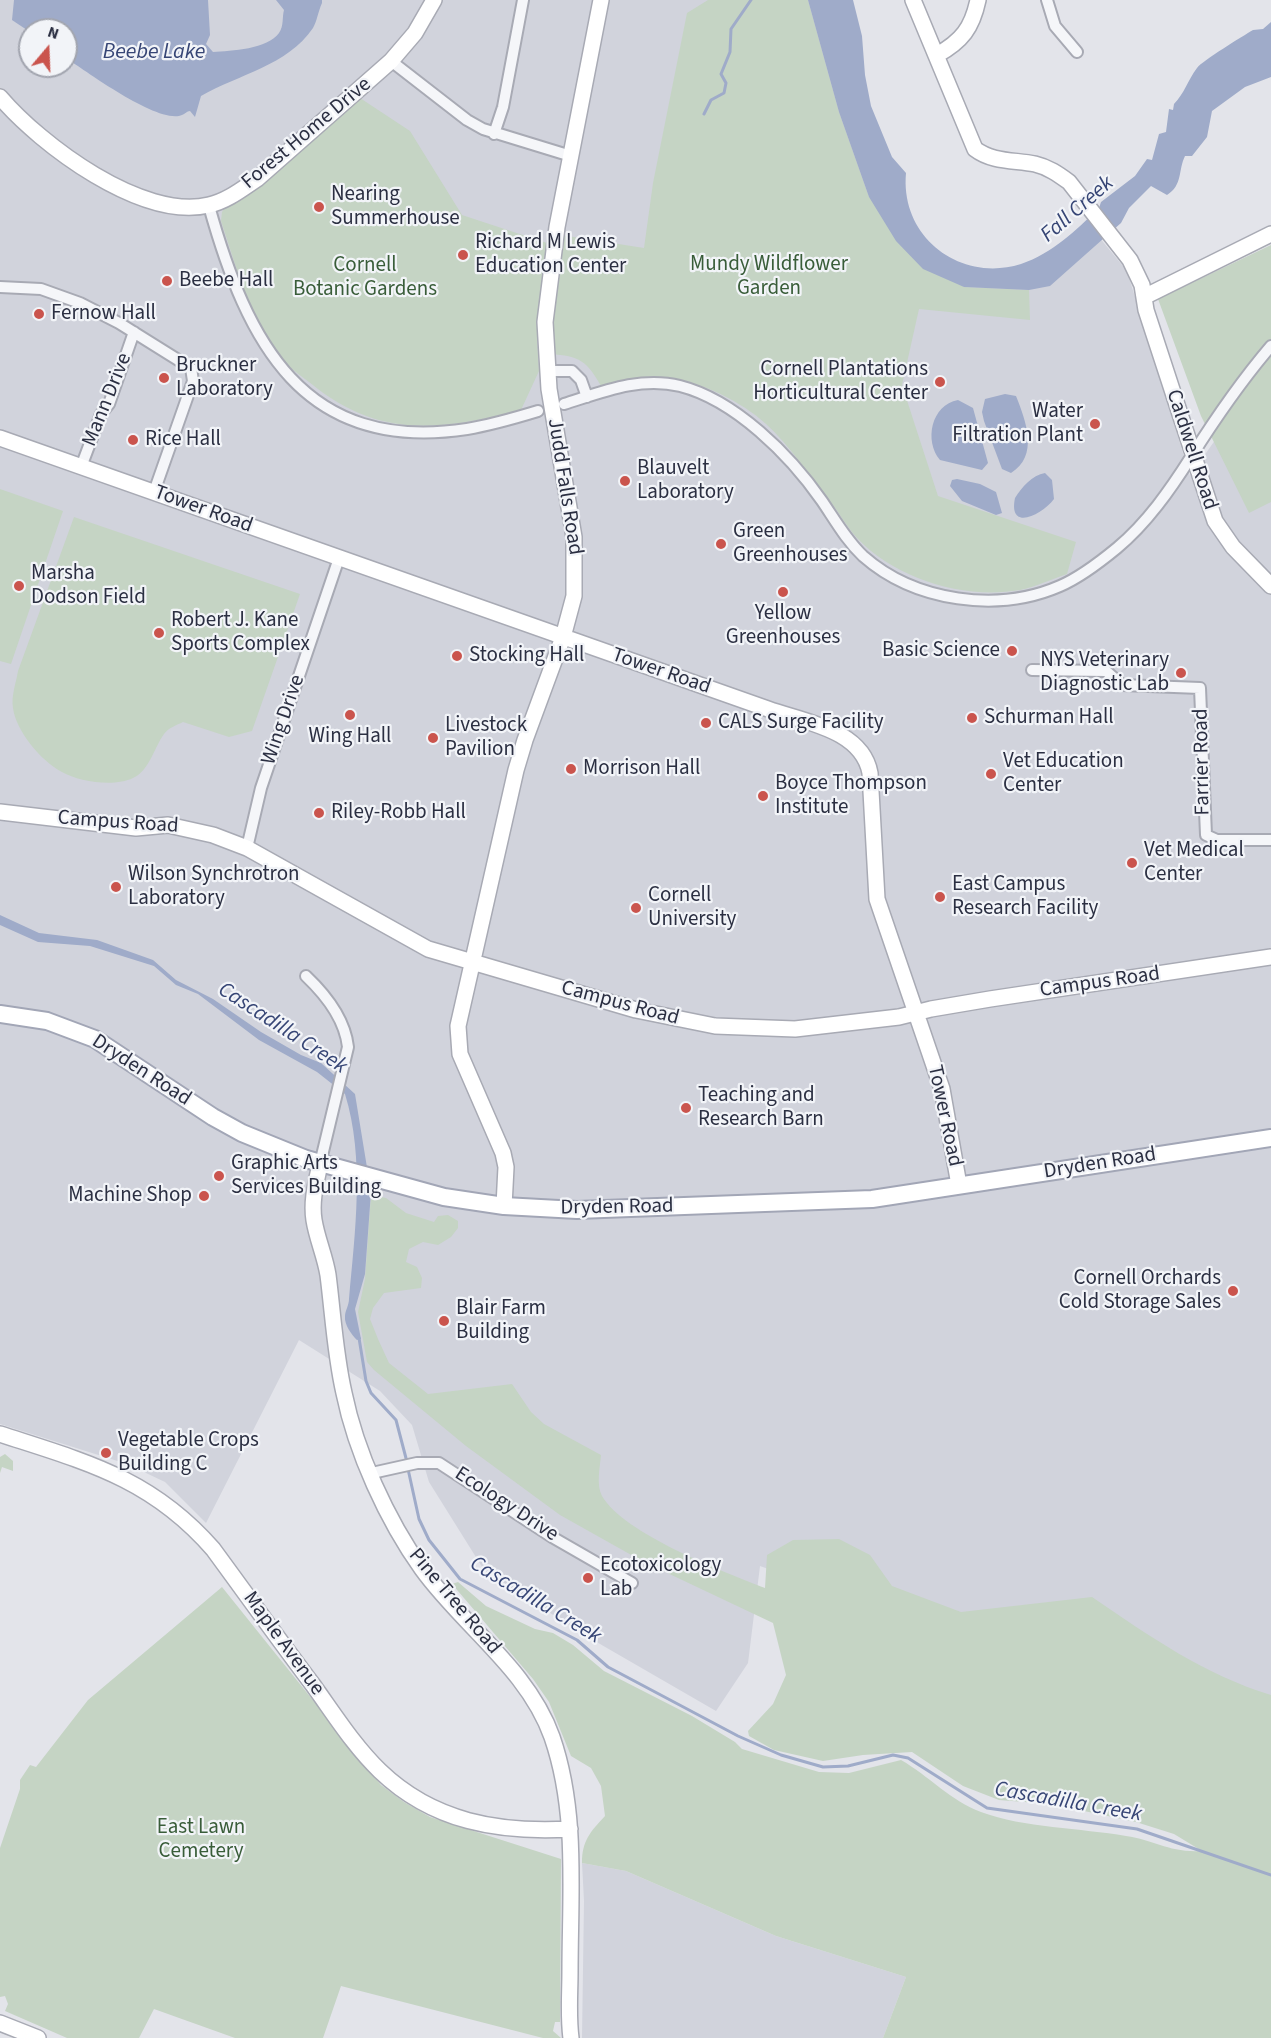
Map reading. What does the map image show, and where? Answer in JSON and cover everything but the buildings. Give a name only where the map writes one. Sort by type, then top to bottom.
[{"type":"main road","name":"Dryden Road","points":[[0,1014],[46,1021],[95,1039],[213,1118],[262,1142],[320,1164],[398,1185],[444,1197],[504,1206],[577,1210],[760,1205],[872,1199],[1271,1138]]},
{"type":"street","name":"Forest Home Drive","points":[[0,97],[59,153],[104,180],[158,202],[177,206],[209,206],[237,193],[257,179],[391,61],[415,33],[434,0]]},
{"type":"street","points":[[494,134],[503,107],[523,0]]},
{"type":"street","name":"Judd Falls Road","points":[[504,1206],[506,1174],[503,1153],[464,1065],[458,1040],[461,1012],[519,760],[563,637],[574,596],[576,553],[544,349],[547,290],[601,0]]},
{"type":"street","points":[[913,0],[975,148],[988,157],[1036,164],[1057,173],[1069,182],[1124,253],[1136,272],[1146,296],[1271,234]]},
{"type":"street","points":[[937,55],[967,33],[978,0]]},
{"type":"street","points":[[1047,0],[1055,26],[1077,52]]},
{"type":"street","points":[[391,61],[466,120],[494,134],[572,156]]},
{"type":"street","points":[[209,206],[231,275],[254,328],[277,364],[321,404],[366,425],[406,431],[467,429],[538,411]]},
{"type":"street","name":"Mann Drive","points":[[0,287],[41,289],[100,312],[191,368],[192,381],[154,492]]},
{"type":"street","name":"Caldwell Road","points":[[1146,296],[1146,310],[1216,524],[1233,547],[1271,586]]},
{"type":"street","name":"Mann Drive","points":[[81,467],[100,414],[109,404],[134,332]]},
{"type":"street","points":[[564,404],[620,386],[657,383],[682,386],[722,404],[749,423],[776,448],[814,491],[852,544],[876,566],[913,585],[937,594],[980,601],[1004,600],[1042,593],[1079,577],[1118,548],[1175,483],[1192,455],[1271,346]]},
{"type":"street","points":[[547,371],[572,371],[581,380],[587,397]]},
{"type":"street","name":"Tower Road","points":[[0,438],[845,737],[856,746],[866,760],[871,778],[877,899],[942,1089],[959,1185]]},
{"type":"street","name":"Wing Drive","points":[[247,848],[261,788],[339,558]]},
{"type":"street","name":"Farrier Road","points":[[1032,670],[1106,670],[1122,685],[1200,688],[1206,835],[1217,840],[1271,840]]},
{"type":"street","name":"Campus Road","points":[[0,812],[136,828],[174,825],[213,835],[247,848],[428,949],[646,1013],[715,1026],[795,1029],[899,1017],[990,999],[1271,957]]},
{"type":"street","points":[[306,976],[337,1012],[343,1025],[348,1047],[338,1098],[320,1164]]},
{"type":"street","name":"Pine Tree Road","points":[[320,1164],[314,1193],[314,1218],[327,1271],[344,1395],[355,1434],[400,1535],[423,1570],[449,1603],[513,1671],[535,1701],[559,1758],[570,1829],[572,1866],[571,2038]]},
{"type":"street","name":"Maple Avenue","points":[[0,1434],[122,1477],[157,1497],[184,1519],[213,1549],[365,1756],[398,1786],[436,1809],[492,1828],[513,1831],[570,1829]]},
{"type":"street","name":"Ecology Drive","points":[[372,1473],[417,1462],[438,1463],[449,1467],[552,1537],[632,1582]]},
{"type":"street","points":[[0,2023],[38,2038]]},
{"type":"shaded area","name":"Cornell University","points":[[0,0],[834,0],[913,243],[974,277],[1027,273],[1094,231],[1127,271],[1190,476],[1271,360],[1271,1747],[760,1566],[748,1663],[716,1711],[581,1633],[484,1570],[429,1482],[412,1425],[380,1391],[299,1340],[206,1523],[165,1482],[127,1464],[0,1424]]},
{"type":"shaded area","points":[[582,1863],[626,1871],[776,1936],[906,1977],[883,2038],[582,2038],[584,1901]]},
{"type":"green space","name":"Mundy Wildflower Garden","points":[[708,0],[808,0],[839,112],[869,197],[964,287],[1029,290],[1030,320],[919,309],[902,385],[938,496],[1076,542],[1067,574],[1026,589],[999,592],[954,589],[911,575],[891,565],[857,538],[800,461],[766,424],[745,408],[721,394],[682,380],[669,378],[626,380],[601,386],[582,361],[569,356],[550,354],[552,303],[561,235],[644,248],[653,183],[687,13]]},
{"type":"green space","name":"Cornell Botanic Gardens","points":[[360,98],[410,131],[462,215],[547,243],[537,340],[539,371],[521,410],[436,425],[410,425],[385,421],[360,413],[335,400],[288,365],[270,344],[254,315],[221,221],[222,212],[228,203]]},
{"type":"green space","points":[[1271,245],[1271,502],[1249,513],[1201,416],[1158,299]]},
{"type":"green space","name":"Marsha Dodson Field","points":[[0,489],[63,511],[11,664],[0,661]]},
{"type":"green space","name":"Robert J. Kane Sports Complex","points":[[74,517],[300,594],[252,731],[229,737],[183,722],[166,732],[139,775],[117,782],[87,781],[69,775],[54,767],[38,753],[24,735],[15,717],[14,690],[18,671]]},
{"type":"green space","points":[[371,1195],[386,1198],[406,1213],[434,1222],[438,1216],[448,1215],[458,1221],[458,1228],[451,1237],[438,1245],[423,1242],[409,1249],[406,1262],[417,1267],[422,1278],[421,1288],[384,1293],[373,1308],[370,1319],[389,1363],[428,1394],[512,1384],[531,1412],[544,1424],[601,1455],[599,1481],[602,1496],[614,1510],[652,1538],[701,1562],[765,1588],[767,1555],[793,1540],[839,1539],[870,1555],[892,1586],[961,1612],[1092,1597],[1178,1653],[1223,1677],[1271,1695],[1271,2038],[883,2038],[906,1977],[776,1936],[626,1871],[582,1863],[583,1849],[588,1837],[605,1816],[601,1786],[591,1768],[571,1756],[549,1702],[533,1679],[452,1584],[458,1582],[486,1606],[535,1629],[553,1633],[573,1645],[604,1671],[692,1716],[735,1742],[742,1749],[819,1772],[849,1773],[901,1760],[950,1795],[981,1812],[1034,1825],[1109,1833],[1180,1850],[1202,1851],[1174,1834],[1136,1822],[1051,1804],[999,1800],[963,1786],[912,1752],[863,1755],[823,1761],[774,1750],[749,1736],[748,1731],[773,1704],[786,1675],[773,1623],[642,1561],[560,1515],[466,1446],[367,1362],[358,1312],[365,1279]]},
{"type":"green space","points":[[5,1454],[13,1461],[13,1471],[2,1467],[0,1473],[0,1457]]},
{"type":"green space","name":"East Lawn Cemetery","points":[[222,1587],[381,1785],[430,1817],[561,1859],[560,2022],[555,2022],[553,2031],[561,2038],[543,2038],[341,1986],[323,2038],[235,2038],[154,2009],[139,2038],[67,2038],[5,2011],[8,2004],[5,1996],[0,1997],[0,1848],[20,1789],[20,1780],[30,1765],[36,1767],[88,1700]]},
{"type":"water","name":"Beebe Lake","points":[[14,0],[208,0],[210,35],[206,44],[213,52],[229,51],[267,43],[279,33],[284,10],[276,0],[322,0],[316,22],[302,41],[290,52],[262,68],[201,96],[195,117],[190,111],[182,115],[171,116],[140,105],[78,66],[78,18],[18,18],[18,24],[12,20]]},
{"type":"water","points":[[808,0],[853,0],[862,36],[865,75],[871,106],[892,157],[906,173],[907,196],[913,217],[924,235],[939,250],[957,261],[977,267],[999,268],[1021,264],[1053,248],[1072,233],[1099,208],[1101,202],[1135,176],[1147,159],[1152,160],[1159,134],[1166,132],[1169,109],[1173,110],[1174,104],[1197,68],[1241,37],[1253,30],[1263,29],[1271,22],[1271,77],[1245,87],[1212,111],[1207,137],[1192,156],[1185,156],[1176,187],[1167,195],[1151,186],[1129,208],[1121,223],[1050,286],[1029,290],[964,287],[923,269],[896,241],[869,197],[839,112]]},
{"type":"water","points":[[1005,394],[1016,396],[1028,438],[1025,457],[1020,466],[1011,473],[1002,469],[982,412],[985,399]]},
{"type":"water","points":[[958,400],[973,408],[988,463],[982,470],[940,460],[935,452],[932,434],[936,416],[949,403]]},
{"type":"water","points":[[1045,473],[1052,480],[1054,499],[1035,515],[1021,517],[1016,515],[1015,498],[1032,479]]},
{"type":"water","points":[[952,480],[980,484],[996,492],[1002,513],[996,515],[962,501],[950,486]]},
{"type":"water","points":[[0,915],[39,933],[97,940],[153,960],[176,980],[213,999],[261,1032],[301,1055],[321,1063],[355,1094],[371,1192],[365,1274],[355,1309],[361,1339],[357,1340],[353,1335],[345,1319],[354,1248],[357,1170],[355,1144],[345,1094],[317,1072],[259,1040],[198,994],[176,985],[154,966],[90,946],[38,942],[0,925]]},
{"type":"waterway","points":[[704,114],[711,100],[724,93],[726,83],[721,74],[730,52],[731,29],[751,0]]},
{"type":"waterway","name":"Cascadilla Creek","points":[[359,1338],[366,1381],[371,1393],[396,1420],[407,1462]]},
{"type":"waterway","name":"Cascadilla Creek","points":[[408,1469],[419,1519],[429,1540],[460,1579],[577,1640],[608,1667],[738,1736],[781,1755],[823,1767],[848,1766],[893,1755],[908,1758],[987,1808],[1137,1829],[1271,1875]]},
{"type":"place","name":"Nearing Summerhouse","points":[[319,207]]},
{"type":"place","name":"Richard M Lewis Education Center","points":[[463,255]]},
{"type":"place","name":"Beebe Hall","points":[[167,281]]},
{"type":"place","name":"Fernow Hall","points":[[39,314]]},
{"type":"place","name":"Bruckner Laboratory","points":[[164,378]]},
{"type":"place","name":"Cornell Plantations Horticultural Center","points":[[940,382]]},
{"type":"place","name":"Water Filtration Plant","points":[[1095,424]]},
{"type":"place","name":"Rice Hall","points":[[133,440]]},
{"type":"place","name":"Blauvelt Laboratory","points":[[625,481]]},
{"type":"place","name":"Green Greenhouses","points":[[721,544]]},
{"type":"place","name":"Marsha Dodson Field","points":[[19,586]]},
{"type":"place","name":"Yellow Greenhouses","points":[[783,592]]},
{"type":"place","name":"Robert J. Kane Sports Complex","points":[[159,633]]},
{"type":"place","name":"Basic Science","points":[[1012,651]]},
{"type":"place","name":"Stocking Hall","points":[[457,656]]},
{"type":"place","name":"NYS Veterinary Diagnostic Lab","points":[[1181,673]]},
{"type":"place","name":"Wing Hall","points":[[350,715]]},
{"type":"place","name":"Schurman Hall","points":[[972,718]]},
{"type":"place","name":"CALS Surge Facility","points":[[706,723]]},
{"type":"place","name":"Livestock Pavilion","points":[[433,738]]},
{"type":"place","name":"Morrison Hall","points":[[571,769]]},
{"type":"place","name":"Vet Education Center","points":[[991,774]]},
{"type":"place","name":"Boyce Thompson Institute","points":[[763,796]]},
{"type":"place","name":"Riley-Robb Hall","points":[[319,813]]},
{"type":"place","name":"Vet Medical Center","points":[[1132,863]]},
{"type":"place","name":"Wilson Synchrotron Laboratory","points":[[116,887]]},
{"type":"place","name":"East Campus Research Facility","points":[[940,897]]},
{"type":"place","name":"Cornell University","points":[[636,908]]},
{"type":"place","name":"Teaching and Research Barn","points":[[686,1108]]},
{"type":"place","name":"Graphic Arts Services Building","points":[[219,1176]]},
{"type":"place","name":"Machine Shop","points":[[204,1196]]},
{"type":"place","name":"Cornell Orchards Cold Storage Sales","points":[[1233,1291]]},
{"type":"place","name":"Blair Farm Building","points":[[444,1321]]},
{"type":"place","name":"Vegetable Crops Building C","points":[[106,1453]]},
{"type":"place","name":"Ecotoxicology Lab","points":[[588,1578]]},
{"type":"water label","name":"Fall Creek","points":[[1078,210]]}]
